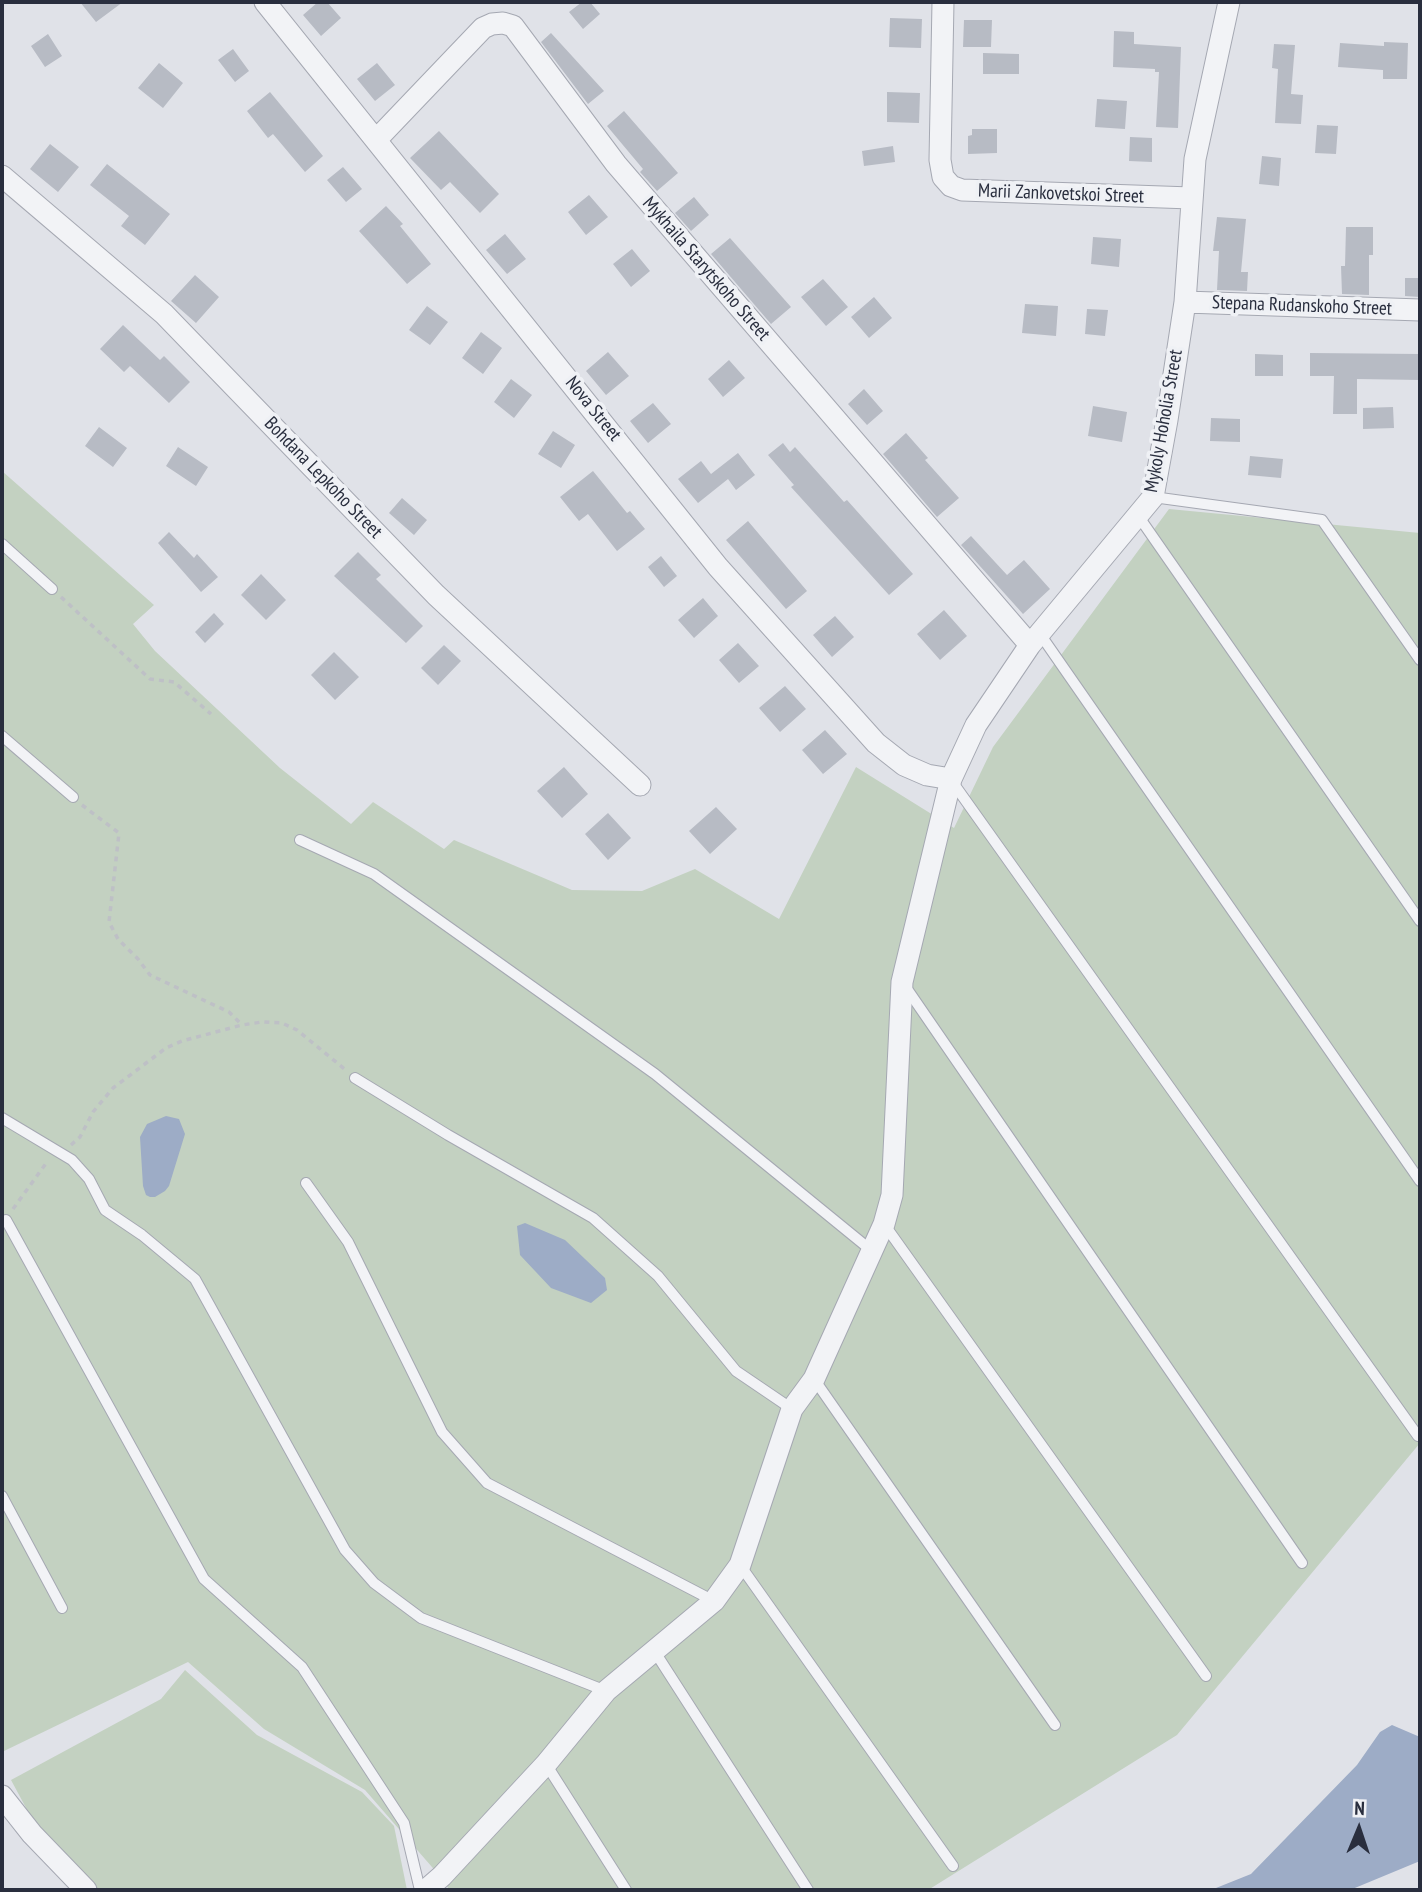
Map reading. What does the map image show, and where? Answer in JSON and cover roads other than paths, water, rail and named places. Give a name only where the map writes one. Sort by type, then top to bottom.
[{"type":"street","name":"Nova Street","points":[[265,2],[737,588],[876,743],[904,765],[927,775],[951,779]]},
{"type":"street","name":"Marii Zankovetskoi Street","points":[[943,2],[940,160],[943,177],[951,186],[962,190],[1191,198]]},
{"type":"street","name":"Mykoly Hoholia Street","points":[[438,1883],[546,1763],[606,1691],[713,1601],[740,1565],[792,1409],[814,1379],[884,1224],[892,1195],[902,982],[951,779],[976,725],[1035,639],[1153,497],[1185,302],[1195,159],[1229,2]]},
{"type":"street","name":"Mykhaila Starytskoho Street","points":[[377,139],[483,29],[492,24],[513,26],[616,164],[1035,639]]},
{"type":"street","name":"Bohdana Lepkoho Street","points":[[2,176],[164,314],[436,594],[640,785]]},
{"type":"street","name":"Stepana Rudanskoho Street","points":[[1185,302],[1420,310]]},
{"type":"street","points":[[2,1796],[32,1834],[86,1890]]},
{"type":"lane","points":[[1153,497],[1322,520],[1420,660]]},
{"type":"lane","points":[[1139,517],[1420,921]]},
{"type":"lane","points":[[2,544],[52,589]]},
{"type":"lane","points":[[1035,639],[1420,1181]]},
{"type":"lane","points":[[2,736],[73,797]]},
{"type":"lane","points":[[951,779],[1418,1436]]},
{"type":"lane","points":[[300,840],[374,874],[655,1074],[872,1251]]},
{"type":"lane","points":[[902,982],[1302,1563]]},
{"type":"lane","points":[[355,1077],[448,1135],[593,1218],[658,1276],[736,1371],[792,1409]]},
{"type":"lane","points":[[2,1118],[72,1160],[89,1179],[105,1210],[142,1235],[195,1279],[345,1550],[374,1583],[421,1618],[606,1691]]},
{"type":"lane","points":[[306,1184],[348,1242],[442,1432],[487,1483],[713,1601]]},
{"type":"lane","points":[[6,1220],[204,1579],[302,1667],[404,1823],[420,1890]]},
{"type":"lane","points":[[884,1224],[1206,1676]]},
{"type":"lane","points":[[814,1379],[1055,1725]]},
{"type":"lane","points":[[2,1496],[62,1608]]},
{"type":"lane","points":[[740,1565],[953,1866]]},
{"type":"lane","points":[[655,1652],[808,1890]]},
{"type":"lane","points":[[546,1763],[626,1890]]},
{"type":"water","points":[[166,1116],[179,1119],[185,1134],[169,1186],[155,1197],[150,1197],[146,1195],[143,1186],[140,1137],[147,1124]]},
{"type":"water","points":[[525,1223],[565,1240],[605,1278],[607,1290],[591,1303],[551,1288],[520,1255],[517,1226]]},
{"type":"water","points":[[1392,1725],[1420,1737],[1420,1861],[1350,1890],[1211,1890],[1251,1874],[1357,1765],[1380,1732]]}]
